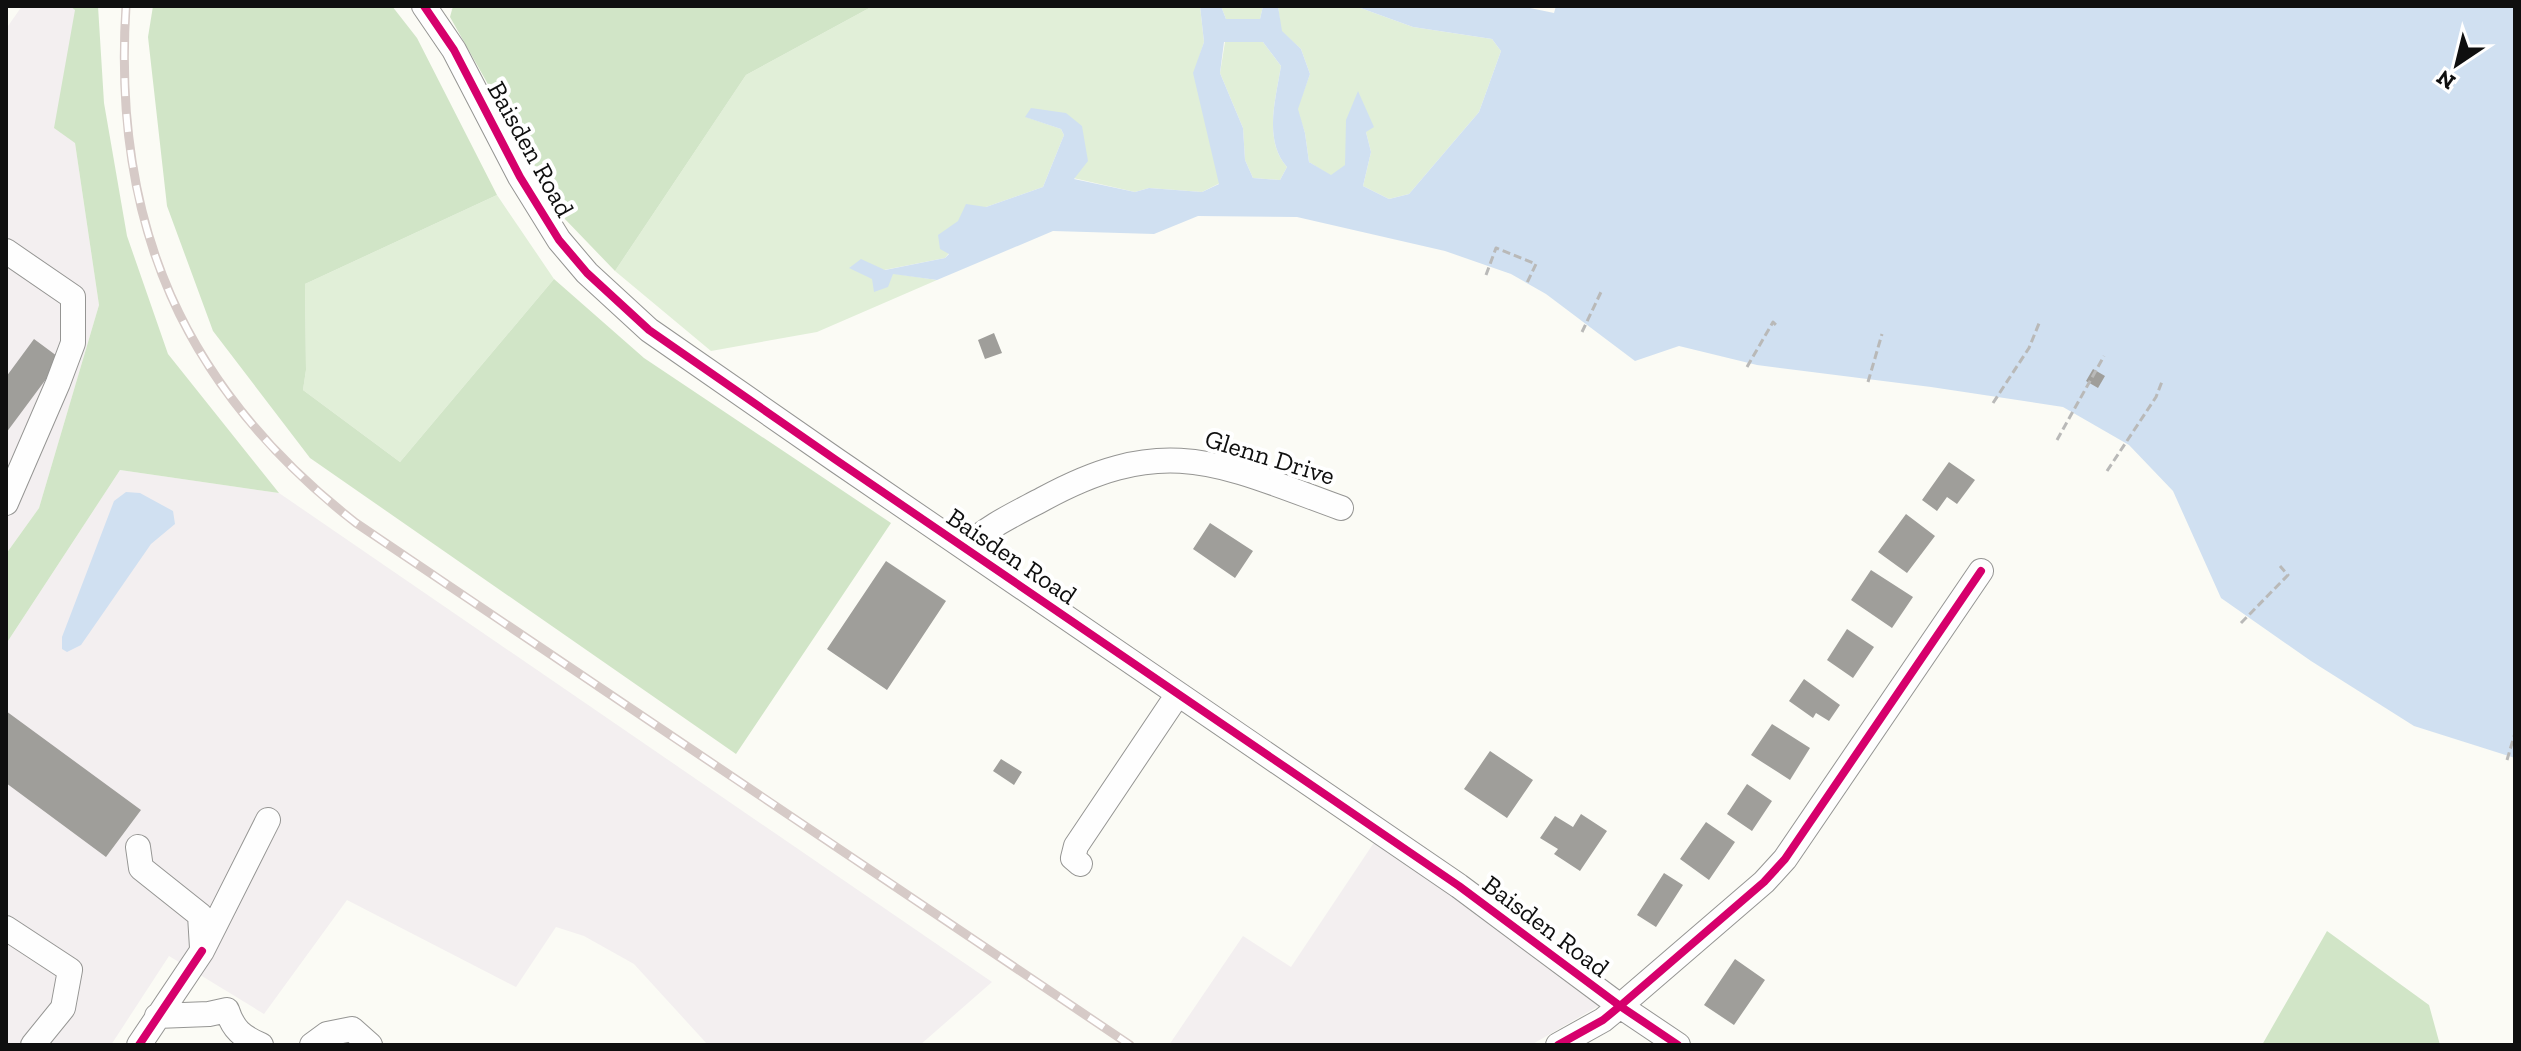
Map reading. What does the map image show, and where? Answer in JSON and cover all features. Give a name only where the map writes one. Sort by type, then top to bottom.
[{"type":"street","name":"Baisden Road","points":[[424,6],[454,50],[539,210],[587,273],[649,330],[1459,886],[1620,1006],[1678,1045]]},
{"type":"street","points":[[6,251],[73,297],[73,343],[6,503]]},
{"type":"street","name":"Glenn Drive","points":[[965,548],[981,532],[1062,489],[1115,467],[1150,461],[1174,459],[1225,466],[1341,508]]},
{"type":"street","points":[[1558,1045],[1603,1020],[1764,882],[1785,859],[1981,571]]},
{"type":"street","points":[[1080,864],[1073,858],[1076,846],[1178,694]]},
{"type":"street","points":[[139,1045],[202,951],[268,820]]},
{"type":"street","points":[[138,847],[141,868],[200,915],[202,951]]},
{"type":"street","points":[[6,928],[70,970],[63,1008],[33,1045]]},
{"type":"street","points":[[157,1016],[209,1014],[227,1010],[233,1027],[245,1038],[261,1045]]},
{"type":"street","points":[[312,1045],[327,1034],[352,1029],[370,1045]]},
{"type":"path","points":[[1486,275],[1496,248],[1536,264],[1526,285]]},
{"type":"path","points":[[1582,332],[1601,292]]},
{"type":"path","points":[[1993,403],[2029,348],[2040,321]]},
{"type":"path","points":[[1747,367],[1773,322],[1777,326]]},
{"type":"path","points":[[1868,382],[1882,334]]},
{"type":"path","points":[[2057,440],[2104,356]]},
{"type":"path","points":[[2107,471],[2156,397],[2163,379]]},
{"type":"path","points":[[2241,623],[2288,575],[2280,566]]},
{"type":"path","points":[[2507,760],[2515,733]]},
{"type":"shaded area","points":[[22,6],[70,6],[75,9],[75,143],[99,305],[39,508],[6,554],[6,29]]},
{"type":"shaded area","points":[[120,470],[279,493],[992,982],[920,1045],[708,1045],[634,964],[584,936],[556,927],[516,987],[347,900],[264,1014],[169,956],[111,1045],[6,1045],[6,644]]},
{"type":"shaded area","points":[[1377,838],[1602,1004],[1531,1045],[1169,1045],[1243,936],[1291,967]]},
{"type":"green space","points":[[70,6],[98,6],[104,103],[127,236],[168,354],[279,493],[120,470],[6,644],[6,554],[39,508],[99,305],[75,143],[54,128],[75,10]]},
{"type":"green space","points":[[153,6],[392,6],[417,38],[497,195],[305,284],[306,370],[303,390],[400,462],[554,279],[644,358],[891,523],[736,754],[310,458],[213,331],[167,206],[148,37]]},
{"type":"green space","points":[[453,6],[873,6],[746,75],[615,271],[563,217],[450,17]]},
{"type":"green space","points":[[873,6],[1200,6],[1204,42],[1194,73],[1220,183],[1202,192],[1149,188],[1135,192],[1073,178],[1082,126],[1026,117],[1061,129],[1064,135],[1043,187],[986,207],[945,258],[884,270],[869,264],[850,267],[937,280],[817,332],[711,351],[615,271],[746,75]]},
{"type":"green space","points":[[1221,6],[1263,6],[1260,19],[1226,19]]},
{"type":"green space","points":[[1278,6],[1355,6],[1413,27],[1492,39],[1501,51],[1479,112],[1409,194],[1389,199],[1363,186],[1371,152],[1366,132],[1346,120],[1346,165],[1331,176],[1309,162],[1305,133],[1297,109],[1310,74],[1301,49],[1281,31]]},
{"type":"green space","points":[[1225,42],[1263,42],[1281,66],[1273,118],[1275,144],[1287,167],[1280,180],[1253,178],[1245,160],[1243,128],[1220,73]]},
{"type":"green space","points":[[497,195],[554,279],[400,462],[303,390],[306,370],[305,284]]},
{"type":"green space","points":[[2327,931],[2429,1005],[2440,1045],[2262,1045]]},
{"type":"water","points":[[1200,6],[1221,6],[1226,19],[1260,19],[1263,6],[1278,6],[1282,31],[1301,49],[1310,74],[1298,109],[1309,162],[1331,175],[1345,165],[1346,120],[1358,91],[1374,127],[1366,132],[1371,152],[1363,186],[1389,199],[1409,194],[1479,112],[1501,51],[1492,39],[1413,27],[1355,6],[1521,6],[1554,13],[1556,6],[2515,6],[2515,758],[2414,726],[2311,661],[2221,598],[2173,491],[2129,445],[2063,407],[1757,365],[1679,346],[1635,361],[1546,294],[1511,274],[1445,251],[1297,217],[1198,216],[1154,234],[1053,231],[937,280],[893,274],[888,287],[874,292],[872,279],[849,268],[861,259],[885,270],[945,258],[949,254],[940,249],[938,235],[958,221],[966,204],[986,207],[1043,187],[1064,135],[1061,129],[1025,117],[1031,108],[1066,113],[1082,126],[1088,161],[1074,179],[1135,192],[1149,188],[1202,192],[1219,184],[1193,73],[1204,42]],"holes":[[[1224,42],[1263,42],[1281,66],[1273,118],[1275,144],[1287,167],[1280,180],[1253,178],[1245,160],[1243,128],[1220,73]]]},
{"type":"water","points":[[126,492],[140,493],[173,511],[175,524],[151,544],[81,645],[67,652],[62,649],[62,637],[114,501]]},
{"type":"building","points":[[994,333],[1002,353],[985,359],[978,340]]},
{"type":"building","points":[[34,339],[61,359],[6,433],[6,377]]},
{"type":"building","points":[[2093,369],[2105,376],[2098,388],[2086,381]]},
{"type":"building","points":[[1949,462],[1975,480],[1957,504],[1947,497],[1937,511],[1922,500]]},
{"type":"building","points":[[1906,514],[1935,536],[1907,573],[1878,552]]},
{"type":"building","points":[[1210,523],[1253,551],[1235,578],[1193,549]]},
{"type":"building","points":[[886,561],[946,601],[887,690],[827,649]]},
{"type":"building","points":[[1871,570],[1913,597],[1892,628],[1851,600]]},
{"type":"building","points":[[1847,629],[1874,647],[1853,678],[1827,660]]},
{"type":"building","points":[[1804,679],[1840,705],[1829,721],[1816,713],[1813,718],[1789,701]]},
{"type":"building","points":[[6,711],[141,810],[106,857],[6,783]]},
{"type":"building","points":[[1772,724],[1810,748],[1790,780],[1751,755]]},
{"type":"building","points":[[1490,751],[1533,780],[1507,818],[1464,789]]},
{"type":"building","points":[[1001,759],[1022,772],[1014,785],[993,771]]},
{"type":"building","points":[[1747,784],[1772,801],[1752,831],[1727,814]]},
{"type":"building","points":[[1581,814],[1607,831],[1580,871],[1554,854],[1558,849],[1540,838],[1555,816],[1573,827]]},
{"type":"building","points":[[1706,822],[1735,842],[1709,880],[1680,859]]},
{"type":"building","points":[[1664,873],[1683,885],[1656,927],[1637,915]]},
{"type":"building","points":[[1735,959],[1765,980],[1734,1025],[1704,1005]]},
{"type":"railway","points":[[126,6],[125,85],[132,160],[147,230],[171,296],[204,358],[245,416],[296,471],[356,523],[1130,1045]]},
{"type":"cycle path","points":[[424,6],[454,50],[520,177],[559,240],[587,273],[649,330],[1459,886],[1620,1006],[1678,1045]]},
{"type":"cycle path","points":[[1558,1045],[1603,1020],[1764,882],[1785,859],[1981,571]]},
{"type":"cycle path","points":[[139,1045],[202,951]]}]
